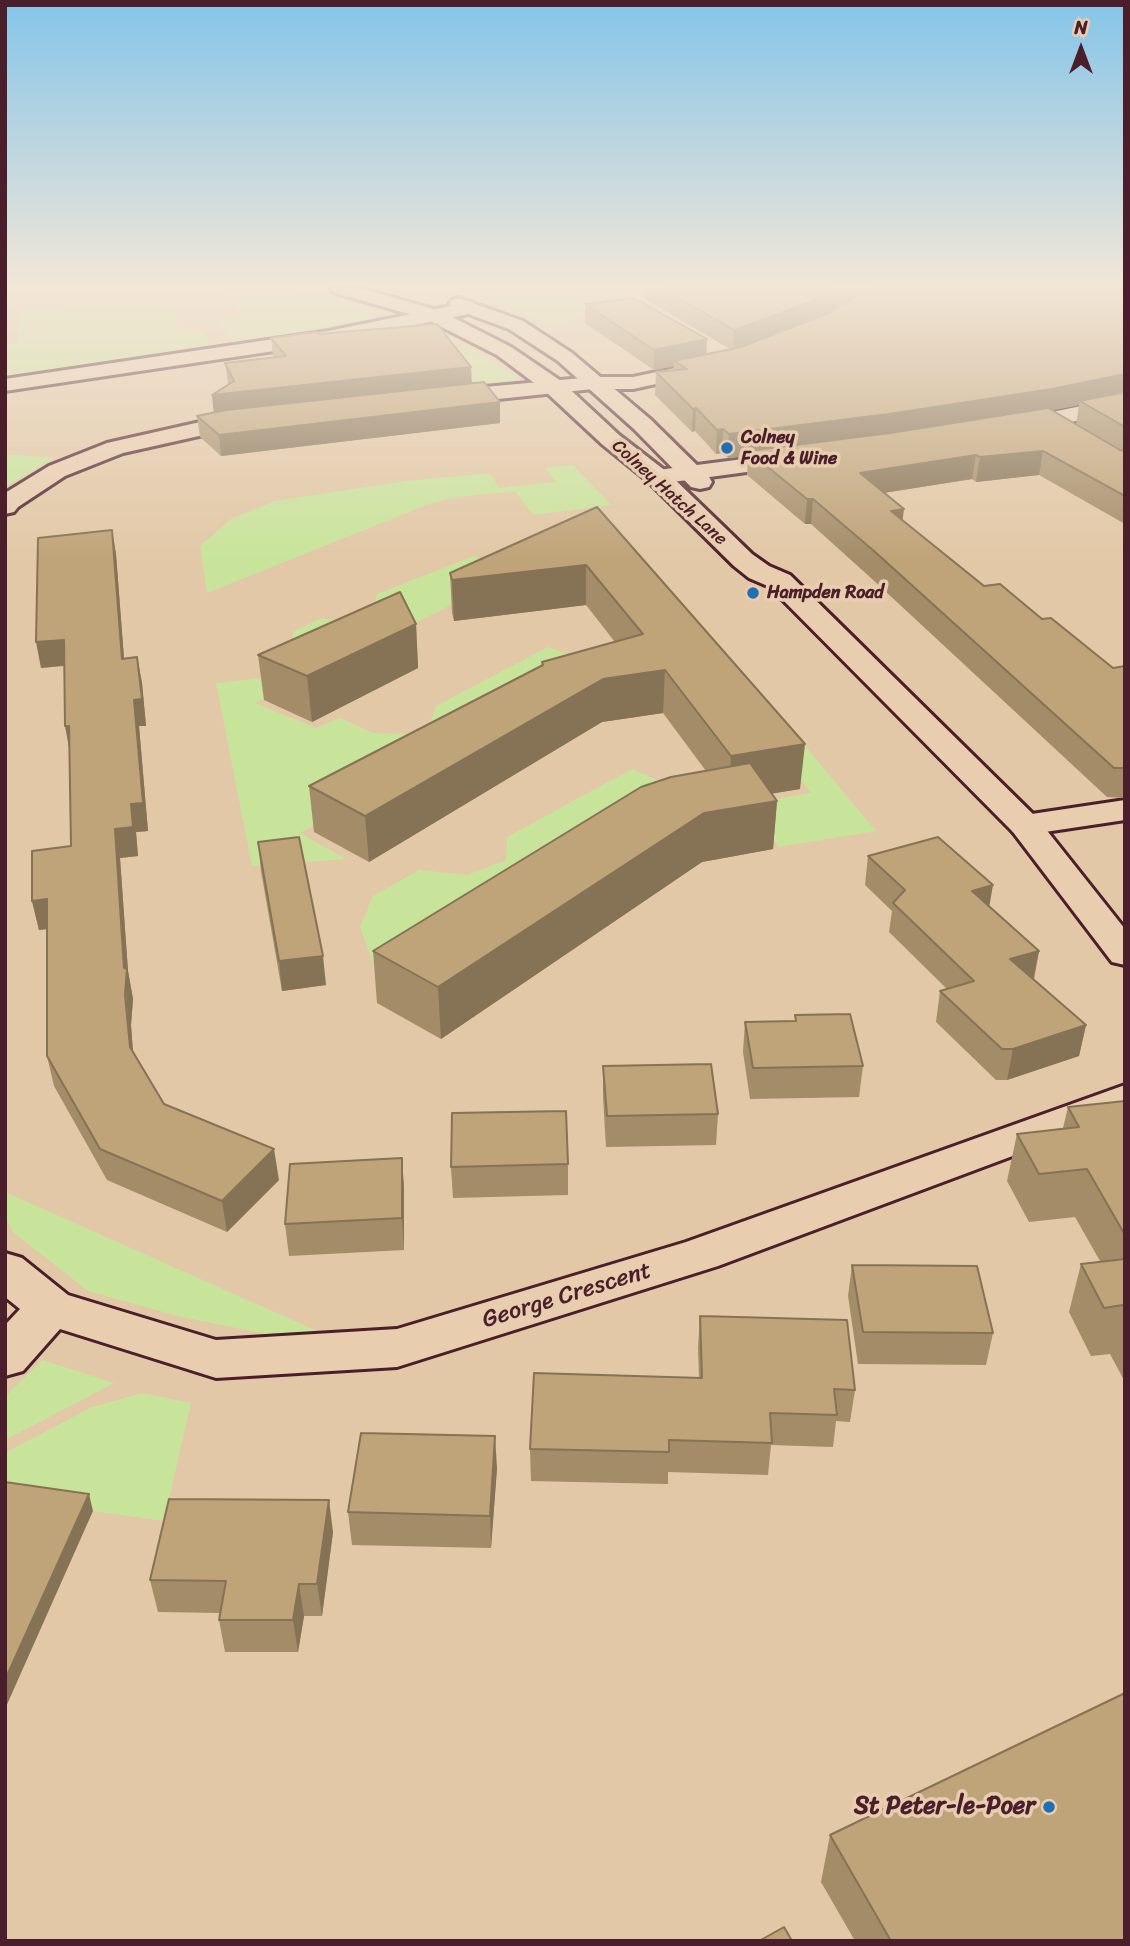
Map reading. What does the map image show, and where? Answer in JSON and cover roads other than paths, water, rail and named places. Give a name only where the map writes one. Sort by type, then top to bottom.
[{"type":"street","points":[[5,385],[47,379]]},
{"type":"street","name":"Colney Hatch Lane","points":[[543,379],[611,440],[658,477],[744,560],[759,572],[776,566],[1025,825],[1125,954]]},
{"type":"street","name":"Colney Hatch Lane","points":[[588,379],[642,425],[718,499]]},
{"type":"street","points":[[425,400],[553,386],[633,383],[649,379]]},
{"type":"street","points":[[995,430],[1125,404]]},
{"type":"street","points":[[5,507],[8,502],[57,471],[115,447],[228,421],[268,416]]},
{"type":"street","points":[[1049,421],[1070,434]]},
{"type":"street","points":[[658,477],[822,456]]},
{"type":"street","points":[[1025,825],[1125,810]]},
{"type":"street","name":"George Crescent","points":[[5,1270],[51,1308],[216,1359],[397,1348],[702,1254],[1125,1099]]},
{"type":"street","points":[[5,1356],[51,1308]]},
{"type":"place","name":"Colney Food & Wine","points":[[727,448]]},
{"type":"place","name":"Hampden Road","points":[[753,593]]},
{"type":"place","name":"St Peter-le-Poer","points":[[1049,1807]]}]
